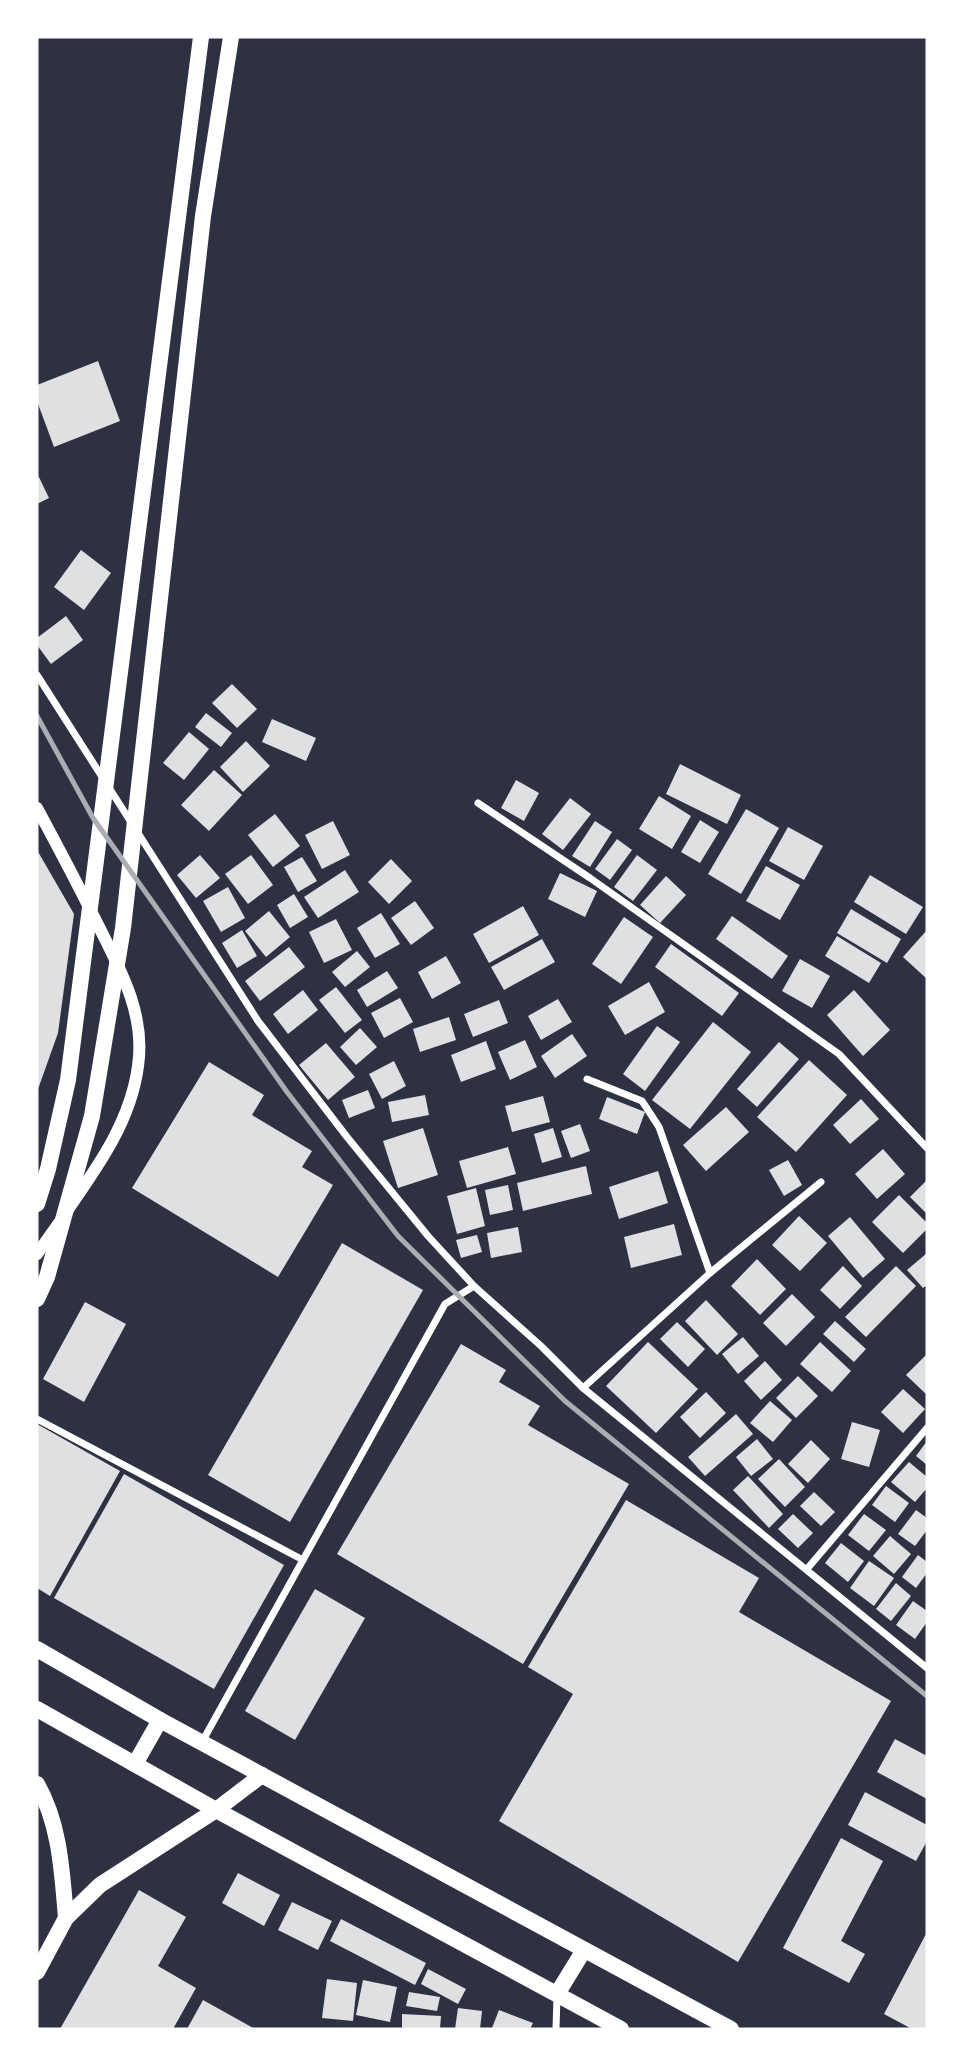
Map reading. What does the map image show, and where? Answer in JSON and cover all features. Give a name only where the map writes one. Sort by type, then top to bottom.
[{"type":"main road","points":[[37,1204],[48,1169],[68,1080],[201,37]]},
{"type":"main road","points":[[37,1299],[47,1277],[92,1116],[123,928],[203,216],[231,37]]},
{"type":"main road","points":[[37,1648],[160,1720],[731,2029]]},
{"type":"main road","points":[[37,1709],[216,1810],[621,2029]]},
{"type":"main road","points":[[135,1764],[160,1720]]},
{"type":"main road","points":[[38,1970],[66,1918],[100,1885],[216,1810],[262,1775]]},
{"type":"main road","points":[[37,1784],[52,1821],[60,1854],[66,1918]]},
{"type":"main road","points":[[557,1994],[584,1950]]},
{"type":"street","points":[[37,675],[258,1021],[347,1137],[428,1236],[474,1286],[583,1388],[927,1668]]},
{"type":"street","points":[[478,803],[590,878],[839,1054],[927,1148]]},
{"type":"street","points":[[37,808],[129,987],[139,1029],[138,1066],[129,1103],[117,1133],[101,1164],[37,1255]]},
{"type":"street","points":[[587,1079],[642,1101],[659,1126],[710,1273]]},
{"type":"street","points":[[583,1388],[710,1273],[821,1182]]},
{"type":"street","points":[[202,1742],[445,1304],[474,1286]]},
{"type":"street","points":[[37,1419],[303,1560]]},
{"type":"street","points":[[807,1570],[927,1428]]},
{"type":"street","points":[[556,2029],[557,1994]]},
{"type":"building","points":[[98,361],[120,421],[54,447],[37,401],[37,385]]},
{"type":"building","points":[[37,473],[49,498],[37,504]]},
{"type":"building","points":[[81,550],[111,573],[84,610],[54,587]]},
{"type":"building","points":[[66,616],[83,640],[51,664],[37,645],[37,638]]},
{"type":"building","points":[[232,684],[257,709],[237,728],[212,703]]},
{"type":"building","points":[[206,713],[232,733],[221,747],[195,727]]},
{"type":"building","points":[[272,719],[316,738],[306,761],[262,742]]},
{"type":"building","points":[[189,732],[209,749],[184,780],[163,763]]},
{"type":"building","points":[[246,741],[270,766],[243,792],[220,767]]},
{"type":"building","points":[[680,764],[741,795],[727,824],[666,794]]},
{"type":"building","points":[[214,770],[242,795],[209,831],[181,805]]},
{"type":"building","points":[[516,780],[539,793],[524,821],[501,808]]},
{"type":"building","points":[[659,796],[691,816],[672,849],[639,829]]},
{"type":"building","points":[[570,798],[591,814],[563,850],[542,834]]},
{"type":"building","points":[[746,809],[779,828],[741,894],[708,874]]},
{"type":"building","points":[[275,814],[300,846],[273,867],[248,835]]},
{"type":"building","points":[[700,820],[719,832],[700,863],[681,852]]},
{"type":"building","points":[[333,821],[350,855],[322,869],[305,835]]},
{"type":"building","points":[[595,821],[612,832],[590,867],[572,856]]},
{"type":"building","points":[[788,827],[823,846],[804,880],[769,861]]},
{"type":"building","points":[[617,839],[632,850],[610,880],[595,869]]},
{"type":"building","points":[[37,850],[74,914],[58,1033],[37,1092]]},
{"type":"building","points":[[200,855],[220,878],[196,898],[177,875]]},
{"type":"building","points":[[251,855],[273,885],[248,904],[225,874]]},
{"type":"building","points":[[637,855],[657,870],[633,901],[614,887]]},
{"type":"building","points":[[302,857],[317,881],[298,892],[284,867]]},
{"type":"building","points":[[391,859],[412,881],[389,904],[368,882]]},
{"type":"building","points":[[766,866],[800,885],[780,920],[746,901]]},
{"type":"building","points":[[345,870],[359,892],[318,918],[304,897]]},
{"type":"building","points":[[560,873],[597,891],[585,917],[548,899]]},
{"type":"building","points":[[870,875],[923,907],[906,934],[854,902]]},
{"type":"building","points":[[666,876],[686,895],[660,923],[640,905]]},
{"type":"building","points":[[228,887],[245,918],[221,932],[203,901]]},
{"type":"building","points":[[294,894],[308,917],[290,928],[277,905]]},
{"type":"building","points":[[415,901],[434,928],[411,945],[391,918]]},
{"type":"building","points":[[523,906],[539,935],[489,963],[473,934]]},
{"type":"building","points":[[851,909],[901,939],[887,963],[837,933]]},
{"type":"building","points":[[269,911],[290,937],[266,957],[245,931]]},
{"type":"building","points":[[381,913],[400,944],[375,958],[357,928]]},
{"type":"building","points":[[732,916],[788,956],[772,979],[716,939]]},
{"type":"building","points":[[624,917],[653,937],[621,984],[592,964]]},
{"type":"building","points":[[336,919],[352,950],[324,963],[309,932]]},
{"type":"building","points":[[242,930],[257,956],[237,968],[222,943]]},
{"type":"building","points":[[927,930],[927,979],[903,957]]},
{"type":"building","points":[[837,936],[881,963],[869,983],[825,956]]},
{"type":"building","points":[[542,939],[555,962],[504,990],[491,967]]},
{"type":"building","points":[[671,944],[739,993],[722,1016],[655,967]]},
{"type":"building","points":[[289,947],[305,967],[260,1001],[245,981]]},
{"type":"building","points":[[357,951],[370,967],[345,987],[332,972]]},
{"type":"building","points":[[446,956],[461,983],[432,999],[418,972]]},
{"type":"building","points":[[800,959],[830,976],[812,1008],[782,991]]},
{"type":"building","points":[[387,971],[398,988],[367,1007],[357,990]]},
{"type":"building","points":[[649,982],[665,1012],[625,1035],[608,1006]]},
{"type":"building","points":[[336,987],[362,1020],[345,1033],[319,1000]]},
{"type":"building","points":[[303,990],[318,1010],[288,1034],[273,1014]]},
{"type":"building","points":[[854,990],[890,1030],[863,1056],[827,1015]]},
{"type":"building","points":[[400,998],[413,1022],[384,1038],[371,1013]]},
{"type":"building","points":[[558,999],[572,1022],[541,1040],[528,1016]]},
{"type":"building","points":[[499,1000],[508,1023],[473,1037],[464,1014]]},
{"type":"building","points":[[449,1017],[456,1040],[420,1052],[413,1029]]},
{"type":"building","points":[[713,1022],[751,1052],[690,1129],[652,1100]]},
{"type":"building","points":[[657,1026],[680,1042],[645,1091],[623,1074]]},
{"type":"building","points":[[360,1028],[377,1047],[356,1065],[340,1047]]},
{"type":"building","points":[[572,1034],[587,1056],[555,1078],[541,1056]]},
{"type":"building","points":[[525,1040],[537,1067],[510,1080],[498,1052]]},
{"type":"building","points":[[486,1041],[496,1069],[461,1082],[451,1055]]},
{"type":"building","points":[[779,1042],[799,1059],[757,1107],[737,1089]]},
{"type":"building","points":[[326,1043],[355,1077],[328,1100],[299,1065]]},
{"type":"building","points":[[809,1060],[847,1095],[796,1152],[757,1117]]},
{"type":"building","points":[[394,1061],[406,1086],[382,1099],[369,1074]]},
{"type":"building","points":[[209,1062],[264,1095],[252,1115],[312,1151],[302,1167],[333,1185],[278,1277],[132,1188]]},
{"type":"building","points":[[368,1090],[375,1108],[349,1118],[342,1100]]},
{"type":"building","points":[[425,1095],[429,1115],[392,1122],[388,1102]]},
{"type":"building","points":[[543,1096],[550,1122],[512,1132],[505,1106]]},
{"type":"building","points":[[607,1097],[645,1112],[637,1134],[599,1119]]},
{"type":"building","points":[[861,1099],[879,1119],[850,1144],[833,1125]]},
{"type":"building","points":[[726,1107],[749,1132],[706,1171],[683,1145]]},
{"type":"building","points":[[580,1124],[590,1151],[571,1158],[561,1131]]},
{"type":"building","points":[[423,1128],[438,1175],[398,1188],[383,1141]]},
{"type":"building","points":[[553,1128],[562,1157],[542,1163],[534,1134]]},
{"type":"building","points":[[508,1147],[516,1174],[467,1188],[459,1161]]},
{"type":"building","points":[[883,1149],[905,1174],[877,1199],[855,1174]]},
{"type":"building","points":[[788,1160],[802,1185],[784,1196],[769,1170]]},
{"type":"building","points":[[586,1166],[592,1194],[523,1211],[517,1183]]},
{"type":"building","points":[[658,1171],[668,1203],[619,1219],[609,1187]]},
{"type":"building","points":[[927,1180],[927,1214],[910,1197]]},
{"type":"building","points":[[508,1185],[513,1210],[490,1215],[485,1190]]},
{"type":"building","points":[[476,1188],[485,1226],[457,1234],[447,1196]]},
{"type":"building","points":[[899,1195],[927,1223],[927,1229],[903,1253],[872,1222]]},
{"type":"building","points":[[799,1216],[827,1243],[800,1271],[772,1245]]},
{"type":"building","points":[[850,1217],[885,1259],[863,1278],[828,1236]]},
{"type":"building","points":[[674,1224],[682,1255],[631,1268],[624,1237]]},
{"type":"building","points":[[518,1227],[522,1252],[491,1258],[487,1233]]},
{"type":"building","points":[[477,1235],[482,1252],[461,1258],[456,1240]]},
{"type":"building","points":[[342,1243],[423,1290],[290,1522],[208,1475]]},
{"type":"building","points":[[927,1253],[927,1285],[923,1288],[907,1270]]},
{"type":"building","points":[[757,1259],[786,1289],[760,1315],[731,1286]]},
{"type":"building","points":[[843,1266],[862,1286],[840,1309],[820,1290]]},
{"type":"building","points":[[896,1266],[916,1286],[866,1337],[845,1317]]},
{"type":"building","points":[[792,1294],[815,1317],[786,1346],[763,1323]]},
{"type":"building","points":[[706,1300],[738,1334],[717,1355],[685,1321]]},
{"type":"building","points":[[85,1302],[126,1324],[84,1402],[43,1379]]},
{"type":"building","points":[[835,1321],[866,1349],[854,1362],[823,1334]]},
{"type":"building","points":[[677,1322],[705,1349],[688,1367],[660,1339]]},
{"type":"building","points":[[743,1337],[759,1356],[738,1374],[722,1354]]},
{"type":"building","points":[[648,1342],[698,1389],[656,1433],[606,1386]]},
{"type":"building","points":[[820,1342],[851,1371],[832,1392],[800,1364]]},
{"type":"building","points":[[461,1344],[506,1370],[499,1382],[540,1406],[528,1425],[629,1484],[523,1664],[337,1554]]},
{"type":"building","points":[[927,1354],[927,1395],[906,1375]]},
{"type":"building","points":[[765,1361],[782,1380],[761,1400],[744,1381]]},
{"type":"building","points":[[798,1376],[818,1396],[796,1418],[776,1398]]},
{"type":"building","points":[[903,1389],[925,1409],[903,1433],[881,1412]]},
{"type":"building","points":[[706,1392],[726,1413],[700,1438],[680,1417]]},
{"type":"building","points":[[770,1401],[792,1420],[773,1442],[750,1423]]},
{"type":"building","points":[[736,1414],[753,1434],[705,1476],[688,1457]]},
{"type":"building","points":[[852,1422],[880,1430],[869,1467],[841,1459]]},
{"type":"building","points":[[37,1424],[120,1471],[50,1596],[37,1588]]},
{"type":"building","points":[[757,1439],[773,1459],[751,1476],[736,1457]]},
{"type":"building","points":[[811,1440],[830,1459],[808,1483],[788,1464]]},
{"type":"building","points":[[927,1441],[927,1465],[916,1456]]},
{"type":"building","points":[[779,1459],[805,1487],[785,1507],[758,1479]]},
{"type":"building","points":[[909,1462],[927,1477],[927,1488],[915,1502],[891,1482]]},
{"type":"building","points":[[124,1474],[284,1565],[214,1689],[54,1598]]},
{"type":"building","points":[[748,1476],[783,1514],[769,1528],[733,1490]]},
{"type":"building","points":[[886,1486],[909,1503],[895,1522],[872,1505]]},
{"type":"building","points":[[814,1492],[835,1512],[821,1526],[800,1506]]},
{"type":"building","points":[[626,1500],[759,1578],[739,1612],[891,1701],[738,1962],[499,1821],[573,1694],[528,1667]]},
{"type":"building","points":[[916,1510],[927,1518],[927,1530],[915,1546],[898,1534]]},
{"type":"building","points":[[793,1514],[813,1533],[798,1548],[778,1529]]},
{"type":"building","points":[[864,1514],[886,1530],[869,1551],[848,1535]]},
{"type":"building","points":[[890,1536],[911,1554],[894,1574],[873,1556]]},
{"type":"building","points":[[841,1543],[864,1561],[848,1582],[825,1563]]},
{"type":"building","points":[[918,1555],[927,1562],[927,1573],[916,1588],[902,1577]]},
{"type":"building","points":[[869,1561],[894,1578],[874,1606],[850,1588]]},
{"type":"building","points":[[896,1583],[911,1596],[891,1621],[876,1609]]},
{"type":"building","points":[[315,1589],[365,1618],[295,1740],[245,1711]]},
{"type":"building","points":[[913,1601],[927,1611],[927,1622],[915,1639],[896,1625]]},
{"type":"building","points":[[895,1739],[927,1756],[927,1799],[877,1772]]},
{"type":"building","points":[[865,1792],[927,1825],[927,1841],[916,1861],[848,1825]]},
{"type":"building","points":[[841,1838],[883,1861],[841,1941],[865,1954],[849,1983],[783,1948]]},
{"type":"building","points":[[238,1873],[280,1895],[264,1926],[222,1903]]},
{"type":"building","points":[[139,1890],[186,1917],[158,1966],[196,1988],[173,2029],[60,2029]]},
{"type":"building","points":[[292,1902],[332,1921],[318,1950],[278,1930]]},
{"type":"building","points":[[341,1919],[426,1963],[415,1985],[330,1941]]},
{"type":"building","points":[[927,1932],[927,2029],[912,2029],[884,2014]]},
{"type":"building","points":[[428,1969],[466,1989],[458,2004],[421,1984]]},
{"type":"building","points":[[327,1979],[357,1983],[353,2021],[322,2018]]},
{"type":"building","points":[[363,1980],[397,1987],[390,2022],[356,2015]]},
{"type":"building","points":[[409,1992],[440,1997],[437,2011],[406,2006]]},
{"type":"building","points":[[203,2000],[255,2029],[187,2029]]},
{"type":"building","points":[[458,2008],[482,2011],[480,2029],[455,2029]]},
{"type":"building","points":[[499,2010],[533,2023],[530,2029],[492,2028]]},
{"type":"building","points":[[402,2014],[441,2016],[440,2029],[402,2029]]},
{"type":"railway","points":[[37,716],[93,818],[287,1092],[398,1236],[565,1401],[927,1696]]}]
